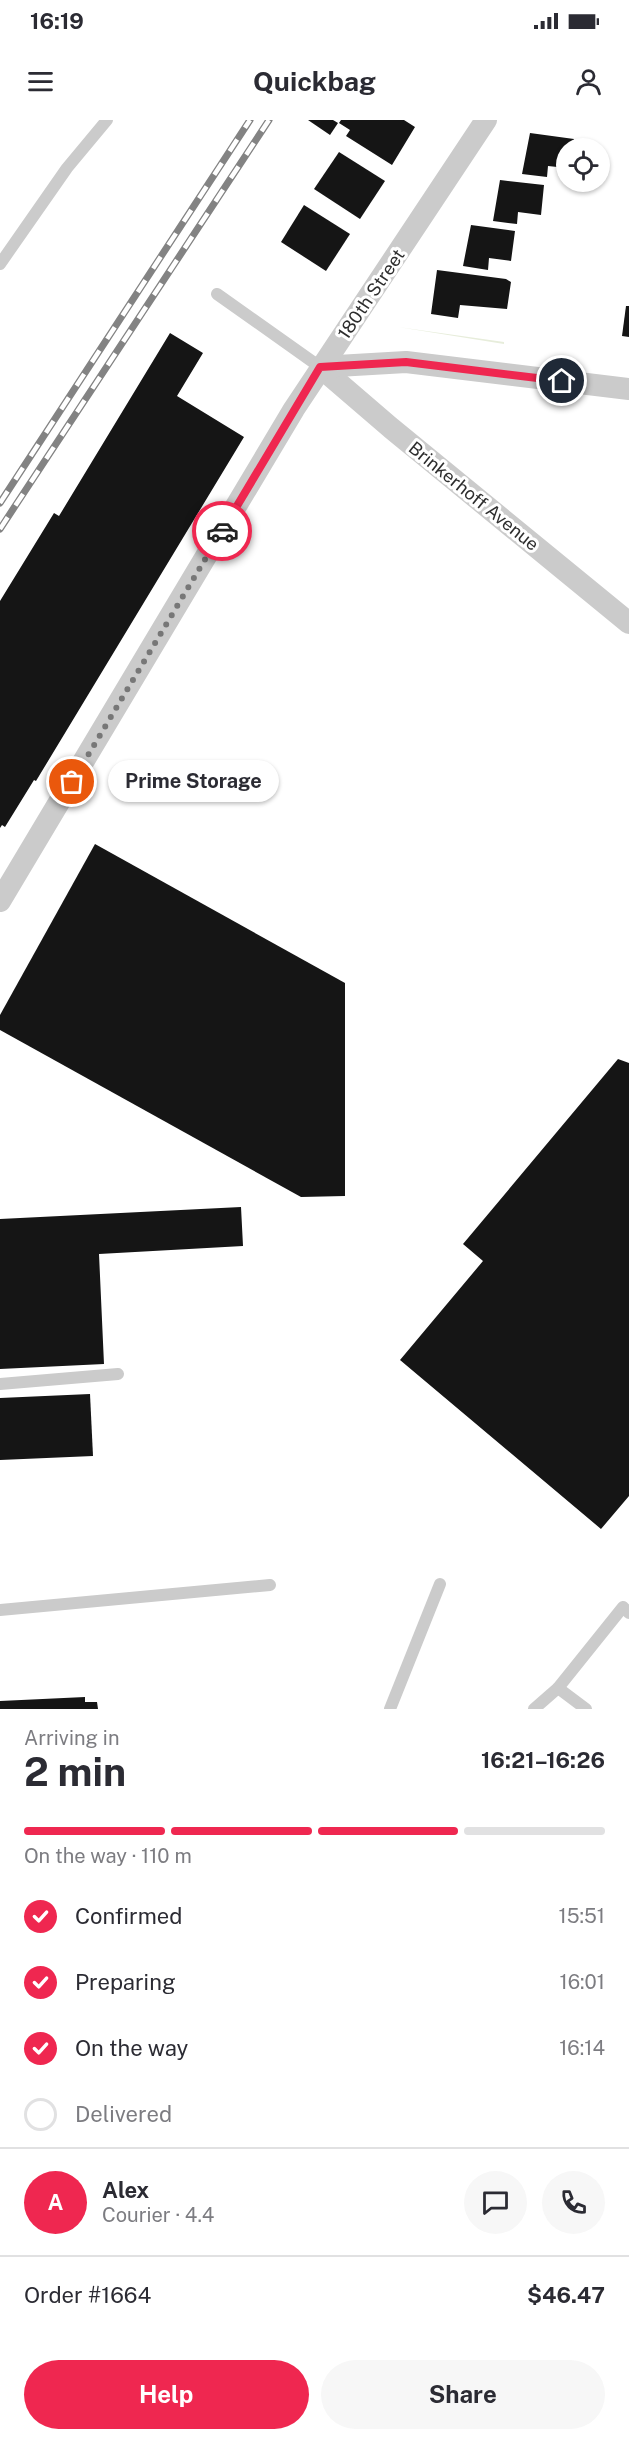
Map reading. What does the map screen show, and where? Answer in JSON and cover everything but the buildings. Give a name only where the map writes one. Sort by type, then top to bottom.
[{"type":"street","name":"180th Street","points":[[0,901],[320,367],[371,297],[486,120]]},
{"type":"street","points":[[320,367],[406,362],[629,388]]},
{"type":"street","name":"Brinkerhoff Avenue","points":[[320,367],[629,623]]},
{"type":"lane","points":[[0,264],[67,168],[107,120]]},
{"type":"lane","points":[[217,294],[320,367]]},
{"type":"lane","points":[[0,1384],[118,1374]]},
{"type":"lane","points":[[390,1709],[440,1584]]},
{"type":"lane","points":[[0,1610],[270,1585]]},
{"type":"lane","points":[[534,1709],[558,1688],[623,1607],[629,1613]]},
{"type":"lane","points":[[558,1688],[586,1709]]},
{"type":"green space","points":[[398,327],[504,342],[504,344]]},
{"type":"railway","points":[[0,503],[250,120]]},
{"type":"railway","points":[[0,529],[269,120]]},
{"type":"way so far","points":[[72,782],[222,531]]},
{"type":"place","name":"Prime Storage","points":[[72,782]]},
{"type":"route","points":[[222,531],[320,367],[406,362],[562,381]]}]
